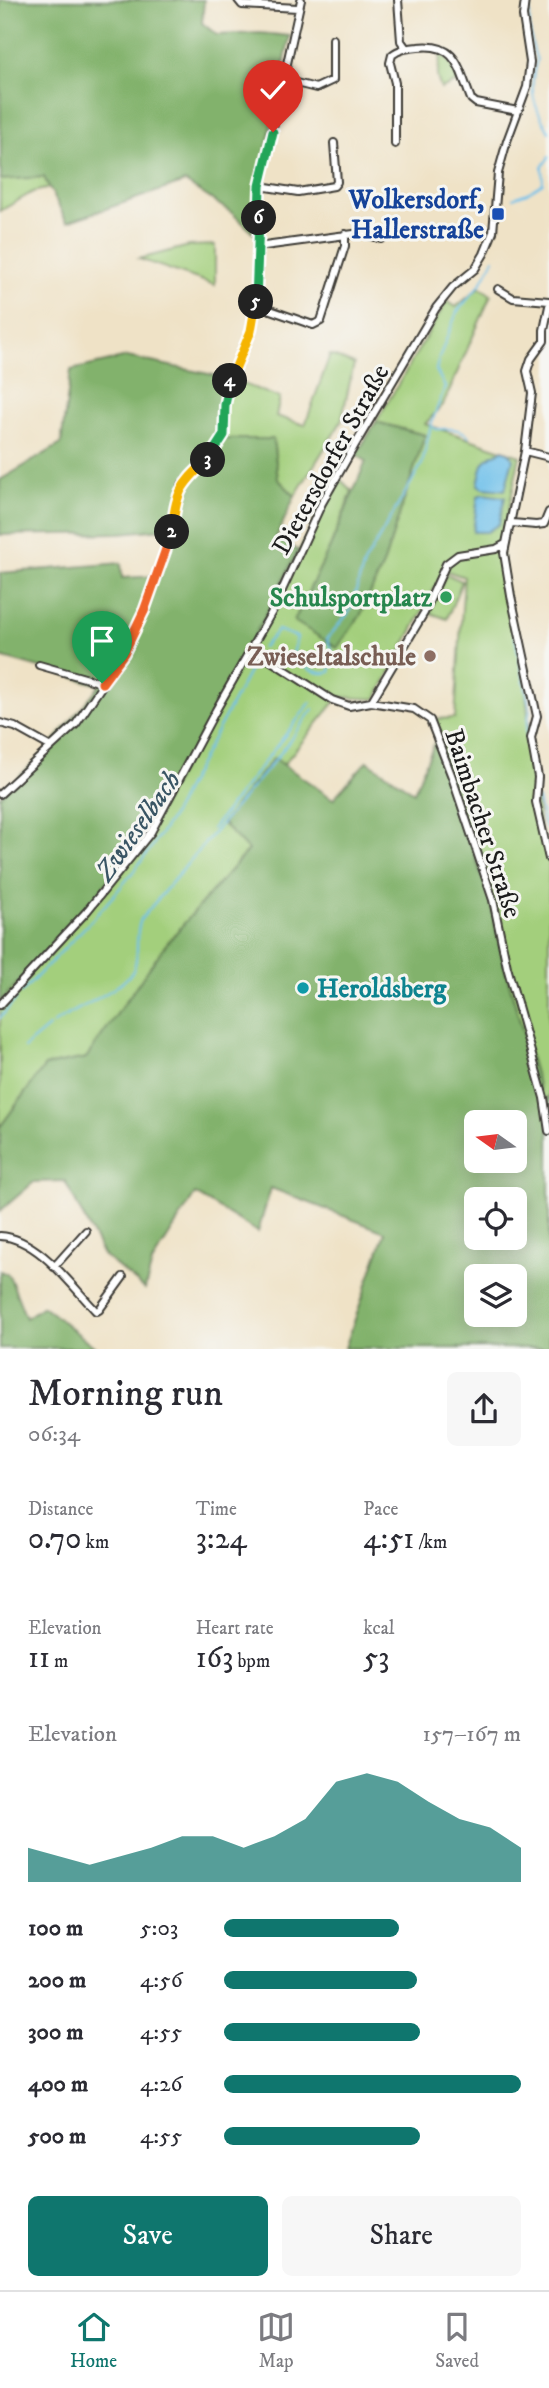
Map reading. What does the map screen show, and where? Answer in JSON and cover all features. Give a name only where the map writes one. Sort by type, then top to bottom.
[{"type":"street","points":[[239,0],[242,5],[299,8]]},
{"type":"street","points":[[0,793],[76,724],[124,653],[153,587],[172,532],[174,511],[182,485],[209,458],[224,435],[225,405],[231,378],[251,331],[256,305],[260,186],[301,0]]},
{"type":"street","points":[[398,0],[401,41],[406,48]]},
{"type":"street","name":"Dietersdorfer Straße","points":[[0,1005],[87,911],[151,832],[273,610],[322,503],[436,308],[453,287],[475,269],[484,254],[494,232],[498,173],[527,87],[530,62],[523,16],[525,0]]},
{"type":"street","points":[[284,80],[316,88],[333,80],[333,39]]},
{"type":"street","points":[[395,144],[395,83],[390,62],[392,55],[406,48],[441,47],[449,51],[471,99],[476,103],[518,111]]},
{"type":"street","points":[[260,186],[298,192],[334,186],[337,182],[334,143]]},
{"type":"street","points":[[257,247],[345,234],[361,233],[382,239]]},
{"type":"street","points":[[256,305],[313,325],[321,321],[345,246],[345,234]]},
{"type":"street","points":[[498,289],[506,296],[549,304],[544,330],[547,342],[531,359],[527,371],[532,393],[525,452],[512,523],[505,544],[511,596],[537,716],[531,738],[538,777],[536,802],[549,859]]},
{"type":"street","points":[[525,452],[549,457]]},
{"type":"street","points":[[512,523],[544,524],[549,512]]},
{"type":"street","points":[[371,702],[424,613],[446,564],[458,555],[496,550],[505,544]]},
{"type":"street","name":"Baimbacher Straße","points":[[251,649],[332,700],[349,706],[371,702],[414,709],[430,720],[493,900],[507,967],[544,1098],[549,1131]]},
{"type":"street","points":[[39,665],[102,683]]},
{"type":"street","points":[[0,723],[15,727],[51,747]]},
{"type":"street","points":[[0,781],[10,785]]},
{"type":"street","points":[[54,1267],[86,1231]]},
{"type":"street","points":[[0,1236],[18,1240],[34,1248],[96,1311],[123,1277]]},
{"type":"green space","points":[[0,0],[204,0],[202,23],[217,35],[260,33],[290,36],[258,190],[256,235],[232,213],[185,182],[67,222],[44,177],[1,180]]},
{"type":"green space","points":[[441,53],[450,62],[458,82],[441,89],[437,77]]},
{"type":"green space","points":[[44,177],[50,188],[33,192],[0,211],[0,179]]},
{"type":"green space","points":[[215,245],[215,285],[139,259],[189,246]]},
{"type":"green space","points":[[480,287],[491,295],[443,405],[425,424],[520,456],[501,545],[507,596],[524,665],[540,829],[549,862],[549,1097],[542,1099],[505,969],[490,900],[468,836],[434,719],[455,718],[464,577],[444,570],[376,699],[339,697],[283,765],[273,759],[222,823],[249,849],[167,943],[86,1059],[45,1066],[0,1127],[0,1002],[149,828],[270,607],[337,476],[352,491],[331,545],[360,616],[383,565],[425,435],[376,422],[447,301],[456,307]]},
{"type":"green space","points":[[330,355],[354,364],[341,422],[295,496],[278,479],[273,439],[225,439],[221,404],[228,378],[280,398],[276,416],[305,425]]},
{"type":"green space","points":[[127,357],[228,378],[221,404],[225,439],[273,439],[278,479],[295,496],[276,538],[298,550],[270,607],[149,828],[85,911],[0,1002],[0,796],[51,745],[100,685],[0,657],[0,573],[121,563],[122,578],[159,576],[173,528],[120,533],[0,535],[0,480],[61,444],[71,370]]},
{"type":"green space","points":[[376,422],[425,435],[383,565],[360,616],[337,648],[294,621],[331,545],[366,461],[356,455]]},
{"type":"green space","name":"Schulsportplatz","points":[[446,574],[462,581],[447,619],[430,613]]},
{"type":"green space","points":[[439,732],[468,836],[490,900],[505,969],[542,1099],[549,1097],[549,1348],[345,1348],[385,1232],[271,1188],[258,1232],[195,1194],[152,1263],[145,1289],[103,1255],[65,1181],[34,1182],[0,1211],[0,1127],[45,1066],[86,1058],[167,943],[248,850],[222,823],[274,758],[333,799],[367,761],[414,792]]},
{"type":"green space","points":[[0,1271],[9,1275],[26,1318],[43,1306],[96,1348],[0,1348]]},
{"type":"water","points":[[503,450],[510,453],[513,459],[505,490],[478,485],[484,463]]},
{"type":"water","points":[[483,494],[505,497],[499,524],[487,532],[473,532],[478,496]]},
{"type":"waterway","name":"Zwieselbach","points":[[532,0],[530,30],[537,60],[533,80],[534,97],[539,114],[549,132]]},
{"type":"waterway","name":"Zwieselbach","points":[[513,198],[543,183],[542,167],[549,157]]},
{"type":"waterway","name":"Zwieselbach","points":[[263,647],[278,630],[297,637],[293,654],[300,662],[314,671],[330,672],[333,653],[327,639],[350,611],[364,564],[422,464],[431,425],[445,387],[436,370],[439,358],[457,312],[481,283],[494,259]]},
{"type":"waterway","points":[[432,426],[436,429],[458,430],[469,437]]},
{"type":"waterway","points":[[511,619],[530,709],[526,731],[534,784]]},
{"type":"waterway","name":"Zwieselbach","points":[[21,993],[107,903],[153,845],[177,808],[256,659]]},
{"type":"waterway","points":[[212,829],[311,702]]},
{"type":"waterway","points":[[53,1024],[110,991],[130,975],[136,962],[141,919],[279,755],[313,709]]},
{"type":"waterway","points":[[538,799],[545,828]]},
{"type":"waterway","name":"Zwieselbach","points":[[0,1018],[16,999]]},
{"type":"waterway","points":[[24,1048],[49,1027]]},
{"type":"place","name":"Wolkersdorf, Hallerstraße","points":[[498,214]]},
{"type":"place","name":"Schulsportplatz","points":[[446,597]]},
{"type":"place","name":"Zwieseltalschule","points":[[430,656]]},
{"type":"place","name":"Heroldsberg","points":[[303,988]]},
{"type":"route","points":[[102,683],[124,653],[136,629],[172,532],[174,511],[182,485],[209,458],[224,435],[225,405],[231,378],[251,331],[256,305],[260,186],[273,132]]}]
